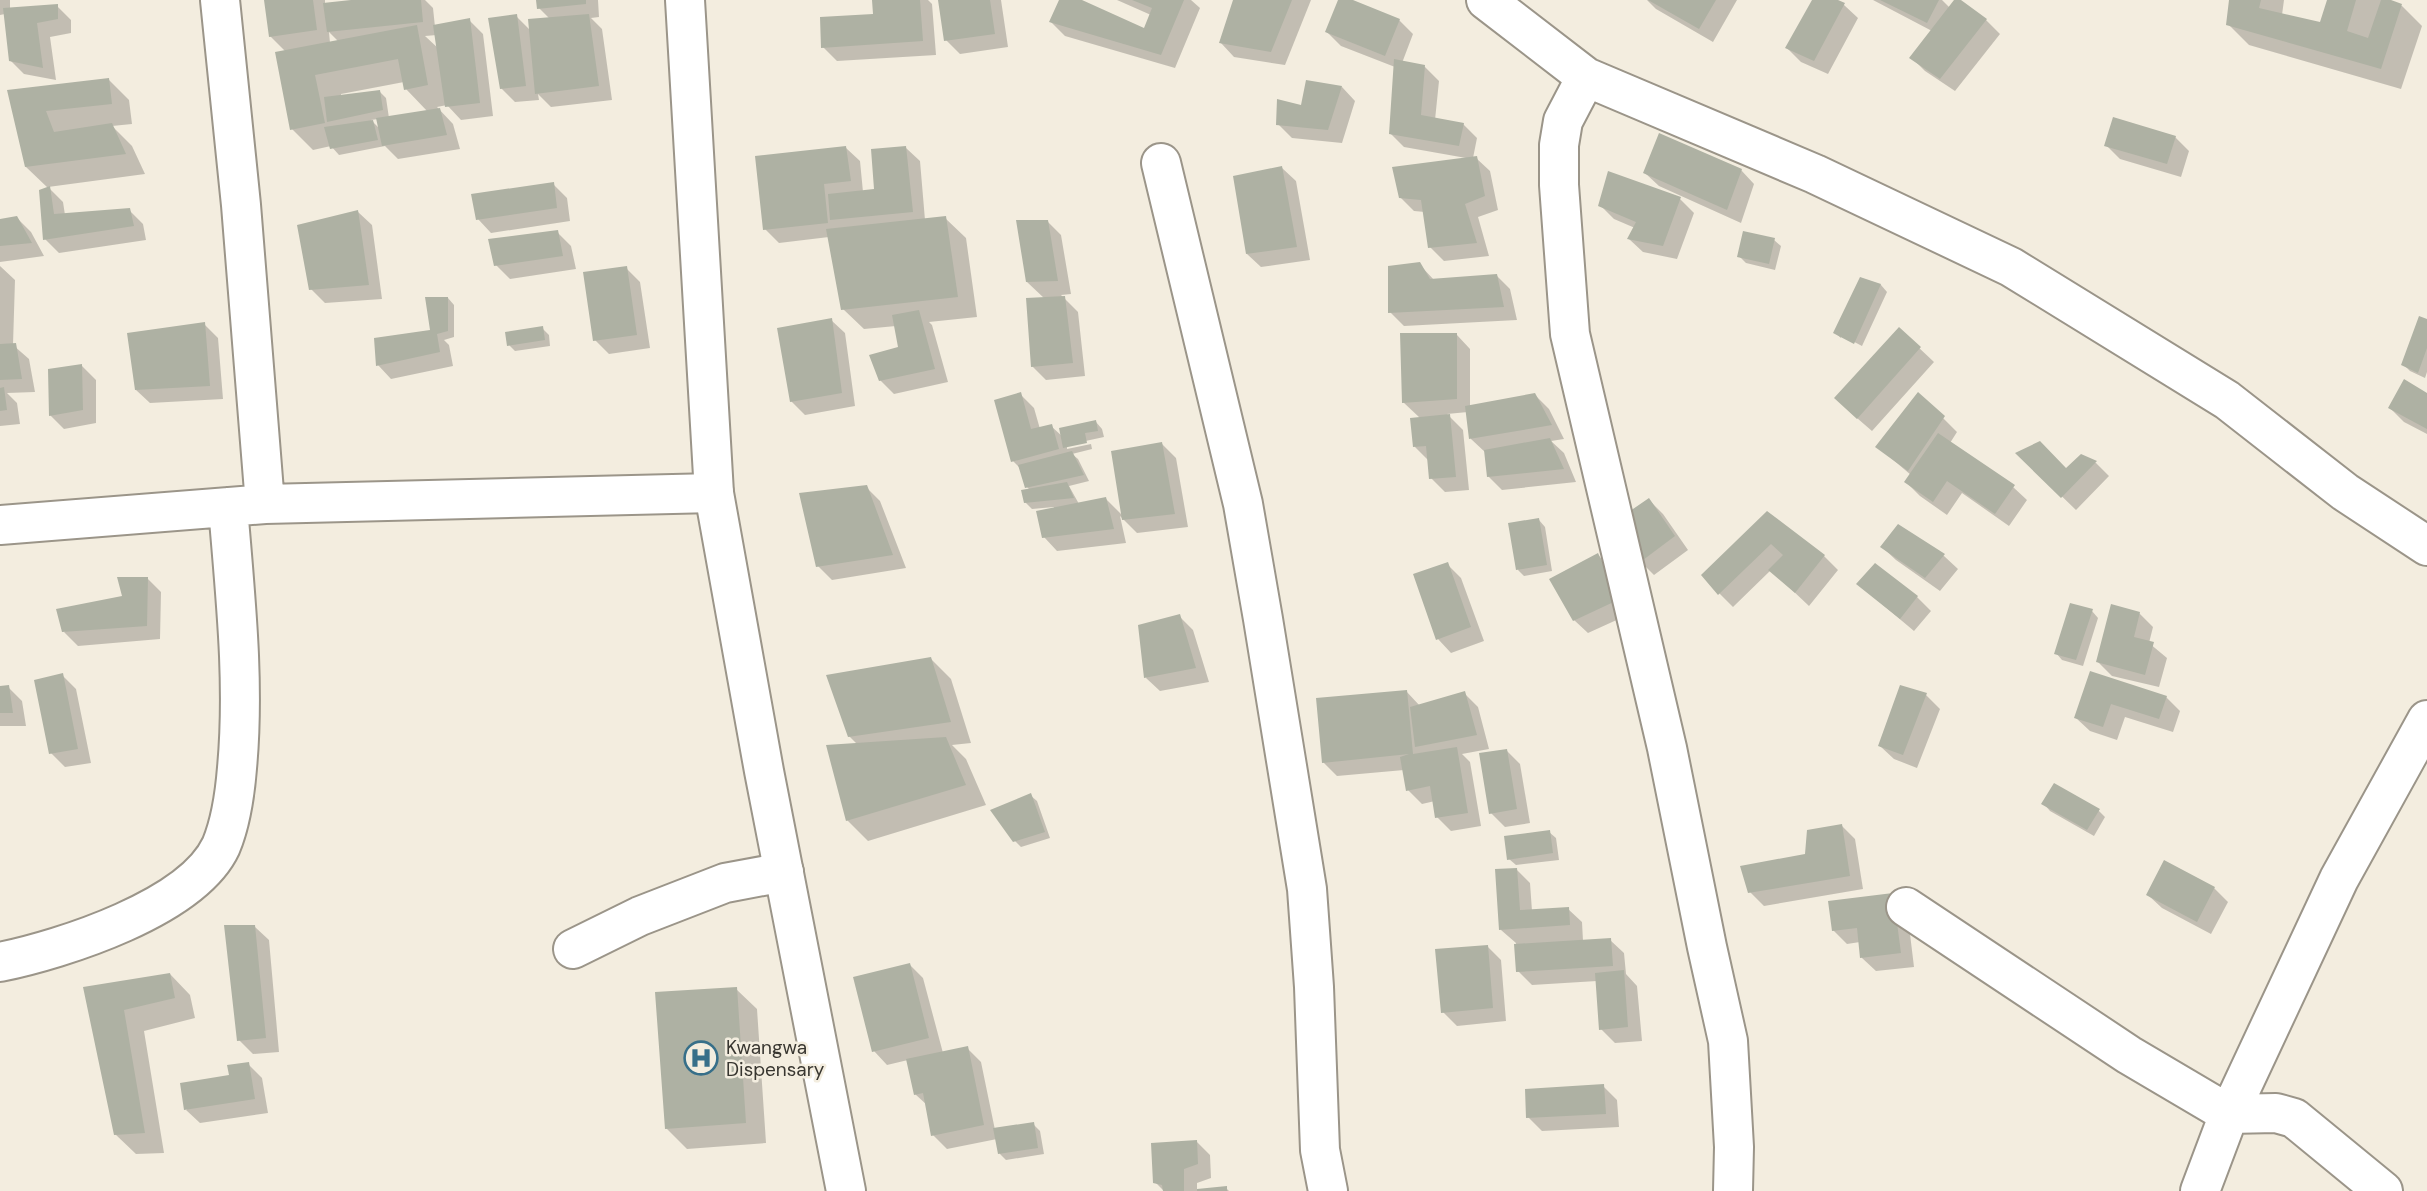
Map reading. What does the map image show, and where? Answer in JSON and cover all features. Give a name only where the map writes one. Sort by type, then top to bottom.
[{"type":"street","points":[[0,962],[87,936],[143,914],[182,891],[209,864],[220,847],[235,791],[241,714],[239,650],[246,505],[242,219],[220,0]]},
{"type":"street","points":[[685,0],[714,493],[846,1191]]},
{"type":"street","points":[[1490,1],[1586,77],[1815,174],[2011,267],[2227,400],[2345,492],[2427,546]]},
{"type":"street","points":[[1586,77],[1563,121],[1559,145],[1559,186],[1570,334],[1667,748],[1728,1041],[1734,1147],[1733,1191]]},
{"type":"street","points":[[1161,163],[1243,504],[1307,889],[1314,987],[1320,1150],[1328,1191]]},
{"type":"street","points":[[0,525],[246,505],[714,493]]},
{"type":"street","points":[[2200,1191],[2230,1114],[2339,880],[2427,720]]},
{"type":"street","points":[[573,949],[640,916],[725,883],[784,872]]},
{"type":"street","points":[[1906,907],[2129,1055],[2230,1114],[2276,1113],[2294,1118],[2383,1191]]},
{"type":"building","points":[[264,0],[313,0],[317,30],[269,37]]},
{"type":"building","points":[[351,0],[421,0],[423,22],[327,32],[323,3]]},
{"type":"building","points":[[536,0],[586,0],[586,4],[537,9]]},
{"type":"building","points":[[872,0],[920,0],[923,41],[821,48],[820,17],[873,14]]},
{"type":"building","points":[[938,0],[990,0],[995,34],[944,41]]},
{"type":"building","points":[[1059,0],[1082,0],[1144,28],[1152,8],[1132,0],[1184,0],[1161,55],[1049,22]]},
{"type":"building","points":[[1233,0],[1292,0],[1271,52],[1219,43]]},
{"type":"building","points":[[1338,0],[1353,0],[1400,19],[1385,56],[1325,32]]},
{"type":"building","points":[[1648,0],[1716,0],[1699,29]]},
{"type":"building","points":[[1812,0],[1838,0],[1845,3],[1814,61],[1785,48]]},
{"type":"building","points":[[1880,0],[1939,0],[1927,23]]},
{"type":"building","points":[[1954,0],[1961,0],[1987,19],[1940,79],[1909,58]]},
{"type":"building","points":[[2229,0],[2261,0],[2259,8],[2320,22],[2327,0],[2356,0],[2347,31],[2368,38],[2381,0],[2402,4],[2381,69],[2226,25]]},
{"type":"building","points":[[58,4],[58,19],[37,23],[43,68],[9,61],[3,8]]},
{"type":"building","points":[[517,14],[526,86],[500,89],[488,18]]},
{"type":"building","points":[[589,14],[599,86],[535,94],[528,19]]},
{"type":"building","points":[[470,18],[480,103],[445,107],[433,25]]},
{"type":"building","points":[[417,25],[428,85],[404,90],[398,59],[315,75],[325,123],[290,130],[275,52]]},
{"type":"building","points":[[1394,59],[1425,65],[1421,115],[1464,123],[1459,146],[1389,134]]},
{"type":"building","points":[[109,78],[112,104],[46,111],[54,132],[112,123],[126,154],[25,167],[7,90]]},
{"type":"building","points":[[1306,80],[1342,86],[1328,130],[1276,125],[1277,99],[1301,105]]},
{"type":"building","points":[[380,90],[383,110],[327,122],[324,97]]},
{"type":"building","points":[[440,108],[447,135],[382,146],[376,118]]},
{"type":"building","points":[[2113,117],[2176,136],[2167,164],[2104,146]]},
{"type":"building","points":[[373,120],[378,140],[330,149],[324,127]]},
{"type":"building","points":[[1659,133],[1742,169],[1727,210],[1643,173]]},
{"type":"building","points":[[846,146],[851,181],[824,184],[828,223],[763,230],[755,156]]},
{"type":"building","points":[[906,146],[913,212],[830,220],[828,194],[874,189],[871,149]]},
{"type":"building","points":[[1477,156],[1485,196],[1465,204],[1477,243],[1428,248],[1421,200],[1399,198],[1392,167]]},
{"type":"building","points":[[1282,166],[1297,247],[1246,254],[1233,176]]},
{"type":"building","points":[[1608,171],[1681,197],[1663,246],[1627,239],[1636,222],[1598,206]]},
{"type":"building","points":[[554,182],[557,208],[476,220],[471,194]]},
{"type":"building","points":[[50,186],[54,214],[130,208],[134,226],[43,240],[39,190]]},
{"type":"building","points":[[358,210],[369,285],[309,290],[297,225]]},
{"type":"building","points":[[17,216],[32,243],[0,246],[0,219]]},
{"type":"building","points":[[946,216],[958,297],[841,310],[826,229]]},
{"type":"building","points":[[1016,220],[1048,220],[1058,281],[1026,282]]},
{"type":"building","points":[[558,230],[563,256],[494,266],[488,239]]},
{"type":"building","points":[[1743,231],[1775,238],[1769,264],[1737,257]]},
{"type":"building","points":[[1420,262],[1430,279],[1497,274],[1504,307],[1388,313],[1388,266]]},
{"type":"building","points":[[627,266],[637,335],[593,341],[583,272]]},
{"type":"building","points":[[1860,277],[1881,284],[1854,344],[1833,333]]},
{"type":"building","points":[[1065,296],[1073,363],[1031,367],[1026,298]]},
{"type":"building","points":[[425,297],[448,297],[448,331],[437,334],[440,352],[376,366],[374,338],[430,330]]},
{"type":"building","points":[[919,310],[935,369],[879,381],[869,355],[898,347],[892,315]]},
{"type":"building","points":[[2419,316],[2427,319],[2427,348],[2418,373],[2401,365]]},
{"type":"building","points":[[832,318],[842,393],[790,402],[777,328]]},
{"type":"building","points":[[205,322],[210,386],[135,390],[127,333]]},
{"type":"building","points":[[543,326],[545,340],[507,346],[505,332]]},
{"type":"building","points":[[1899,327],[1921,347],[1857,419],[1834,398]]},
{"type":"building","points":[[1400,333],[1457,333],[1457,399],[1402,403]]},
{"type":"building","points":[[16,343],[22,379],[0,380],[0,344]]},
{"type":"building","points":[[82,364],[83,410],[49,416],[48,369]]},
{"type":"building","points":[[2404,379],[2427,393],[2427,429],[2388,408]]},
{"type":"building","points":[[4,387],[7,410],[0,411],[0,388]]},
{"type":"building","points":[[1021,392],[1031,429],[1052,424],[1059,449],[1011,462],[994,400]]},
{"type":"building","points":[[1918,392],[1945,416],[1908,471],[1875,447]]},
{"type":"building","points":[[1535,393],[1552,425],[1469,439],[1465,406]]},
{"type":"building","points":[[1450,414],[1456,477],[1429,479],[1426,446],[1413,447],[1410,418]]},
{"type":"building","points":[[1096,420],[1098,431],[1085,433],[1087,443],[1063,448],[1059,428]]},
{"type":"building","points":[[1938,433],[2015,485],[1995,514],[1947,481],[1933,502],[1904,482]]},
{"type":"building","points":[[1550,438],[1564,469],[1487,477],[1484,450]]},
{"type":"building","points":[[2040,441],[2066,468],[2081,454],[2097,461],[2061,498],[2015,453]]},
{"type":"building","points":[[1162,442],[1175,514],[1122,520],[1111,451]]},
{"type":"building","points":[[1072,451],[1084,475],[1025,488],[1018,465]]},
{"type":"building","points":[[1067,482],[1074,498],[1024,503],[1021,490]]},
{"type":"building","points":[[867,485],[893,555],[816,567],[799,493]]},
{"type":"building","points":[[1106,497],[1114,529],[1042,538],[1036,511]]},
{"type":"building","points":[[1649,498],[1675,536],[1639,563],[1617,520]]},
{"type":"building","points":[[1767,511],[1825,555],[1795,593],[1768,570],[1783,555],[1771,544],[1718,595],[1701,575]]},
{"type":"building","points":[[1539,518],[1547,565],[1516,570],[1508,523]]},
{"type":"building","points":[[1898,524],[1945,554],[1925,578],[1880,547]]},
{"type":"building","points":[[1598,553],[1620,599],[1573,621],[1549,579]]},
{"type":"building","points":[[1448,562],[1471,627],[1436,640],[1413,574]]},
{"type":"building","points":[[1875,563],[1918,596],[1900,619],[1856,584]]},
{"type":"building","points":[[117,577],[148,577],[147,626],[62,632],[56,609],[122,596]]},
{"type":"building","points":[[2070,603],[2093,609],[2076,660],[2054,654]]},
{"type":"building","points":[[2111,604],[2140,612],[2134,637],[2154,642],[2145,675],[2096,662]]},
{"type":"building","points":[[1180,614],[1196,668],[1144,678],[1138,625]]},
{"type":"building","points":[[931,657],[951,722],[848,737],[826,675]]},
{"type":"building","points":[[2090,671],[2167,696],[2159,719],[2111,704],[2103,727],[2074,718]]},
{"type":"building","points":[[63,673],[78,749],[49,754],[34,680]]},
{"type":"building","points":[[9,685],[13,713],[0,713],[0,686]]},
{"type":"building","points":[[1900,685],[1927,693],[1903,755],[1878,746]]},
{"type":"building","points":[[1407,690],[1413,754],[1457,747],[1468,813],[1435,818],[1430,786],[1406,791],[1400,757],[1409,754],[1322,763],[1316,698]]},
{"type":"building","points":[[1465,691],[1477,735],[1415,747],[1410,707]]},
{"type":"building","points":[[946,737],[966,785],[846,821],[826,745]]},
{"type":"building","points":[[1507,749],[1517,809],[1489,814],[1479,753]]},
{"type":"building","points":[[2054,783],[2100,809],[2087,830],[2041,804]]},
{"type":"building","points":[[1031,793],[1045,832],[1013,842],[990,810]]},
{"type":"building","points":[[1842,824],[1850,876],[1748,893],[1740,866],[1805,854],[1807,830]]},
{"type":"building","points":[[1550,830],[1553,853],[1507,860],[1504,836]]},
{"type":"building","points":[[2164,860],[2215,887],[2197,922],[2146,895]]},
{"type":"building","points":[[1517,868],[1520,910],[1569,907],[1570,925],[1499,930],[1495,869]]},
{"type":"building","points":[[1893,893],[1901,953],[1860,958],[1857,928],[1832,931],[1828,901]]},
{"type":"building","points":[[224,925],[255,925],[266,1038],[237,1041]]},
{"type":"building","points":[[1611,938],[1613,966],[1516,972],[1514,944]]},
{"type":"building","points":[[1488,945],[1493,1008],[1441,1013],[1435,949]]},
{"type":"building","points":[[910,963],[929,1038],[872,1052],[853,977]]},
{"type":"building","points":[[1624,970],[1628,1027],[1599,1030],[1595,973]]},
{"type":"building","points":[[170,973],[175,998],[124,1010],[145,1133],[114,1135],[83,987]]},
{"type":"building","name":"Kwangwa Dispensary","points":[[737,987],[746,1123],[665,1129],[655,992]]},
{"type":"building","points":[[968,1046],[984,1125],[931,1136],[923,1093],[914,1095],[906,1059]]},
{"type":"building","points":[[249,1062],[255,1099],[184,1110],[180,1083],[229,1075],[227,1065]]},
{"type":"building","points":[[1604,1084],[1606,1114],[1526,1118],[1525,1089]]},
{"type":"building","points":[[1034,1122],[1038,1148],[998,1154],[993,1128]]},
{"type":"building","points":[[1197,1140],[1198,1164],[1184,1169],[1184,1191],[1163,1191],[1162,1185],[1153,1183],[1151,1143]]},
{"type":"building","points":[[1227,1186],[1227,1191],[1197,1191],[1197,1189]]},
{"type":"place","name":"Kwangwa Dispensary","points":[[701,1058]]}]
